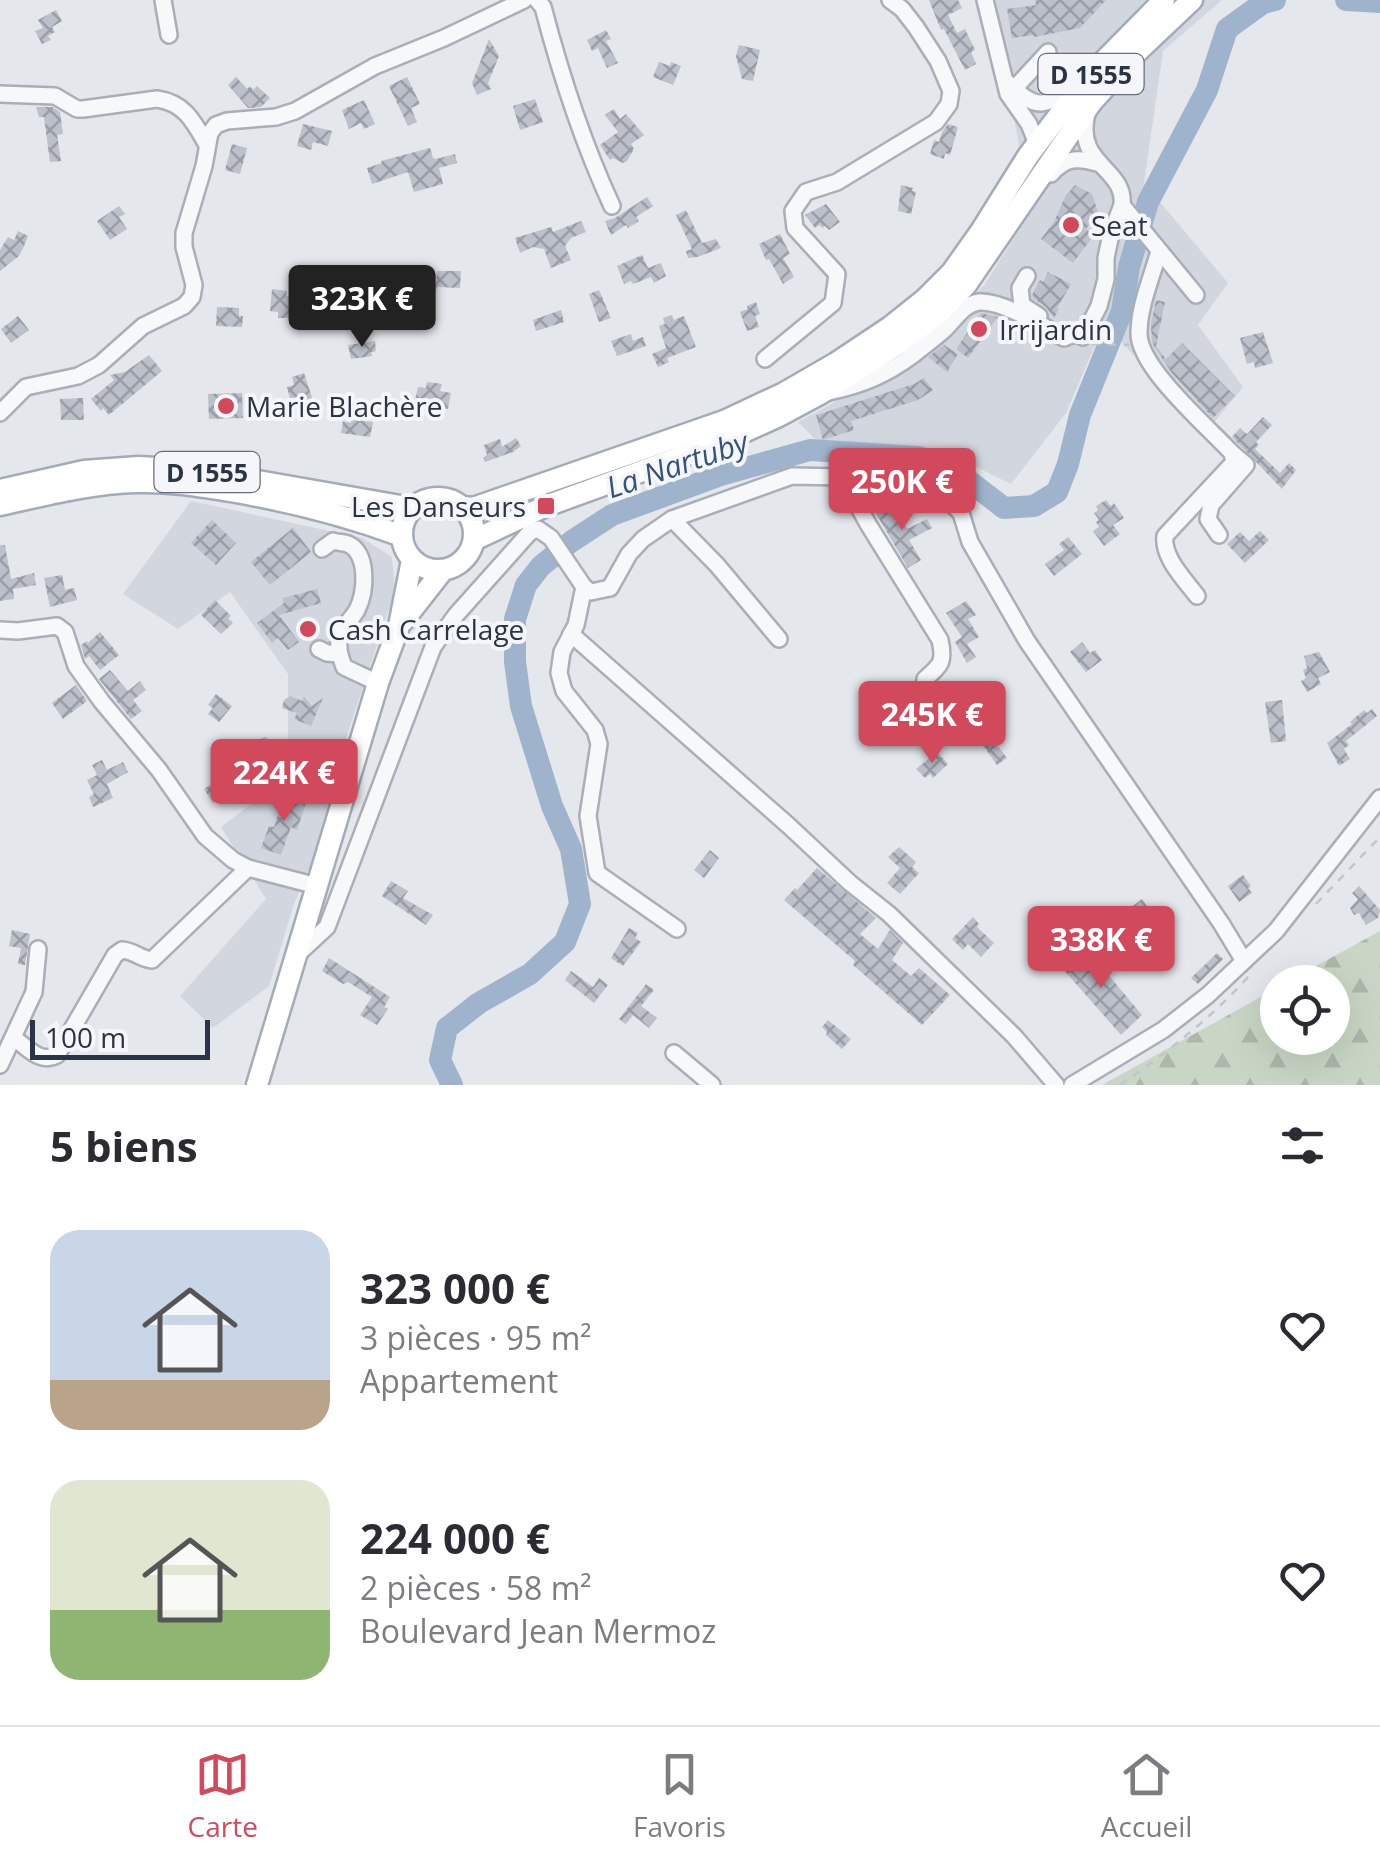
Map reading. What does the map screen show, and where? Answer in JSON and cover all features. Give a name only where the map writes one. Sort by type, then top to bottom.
[{"type":"main road","name":"D 1555","points":[[474,540],[546,506],[717,444],[779,416],[900,343],[938,314],[966,285],[1091,103],[1136,52],[1192,0]]},
{"type":"main road","name":"D 1555","points":[[462,507],[472,508],[536,488],[724,421],[836,364],[890,327],[952,272],[1037,144],[1087,78],[1158,3]]},
{"type":"main road","name":"D 1555","points":[[0,490],[84,472],[157,468],[212,473],[412,508]]},
{"type":"main road","name":"D 1555","points":[[0,505],[86,486],[170,483],[284,500],[402,536]]},
{"type":"main road","points":[[432,498],[453,501],[462,507],[474,528],[474,540],[464,560],[454,567],[432,570],[412,560],[403,545],[402,526],[412,508],[432,498]]},
{"type":"main road","points":[[256,1085],[398,626],[412,560]]},
{"type":"main road","points":[[398,626],[443,570]]},
{"type":"street","points":[[163,0],[169,36]]},
{"type":"street","points":[[0,413],[26,387],[78,376],[100,366],[143,326],[184,306],[192,297],[194,285],[184,233],[210,133],[216,125],[295,111],[376,66],[524,0]]},
{"type":"street","points":[[537,0],[543,6],[588,152],[612,206]]},
{"type":"street","points":[[764,359],[833,302],[836,274],[796,228],[793,211],[806,192],[837,182],[920,132],[936,122],[949,104],[951,91],[938,61],[902,9],[890,0]]},
{"type":"street","points":[[984,0],[1009,85],[1008,94],[1037,144]]},
{"type":"street","points":[[1009,85],[1048,52]]},
{"type":"street","points":[[1009,85],[1030,101],[1046,102],[1087,78]]},
{"type":"street","points":[[0,94],[56,96],[82,109],[168,100],[187,112],[207,145]]},
{"type":"street","points":[[1027,276],[1020,288],[1022,304],[1083,338],[1099,306],[1110,234],[1125,208],[1124,193],[1097,162],[1085,135],[1091,103]]},
{"type":"street","points":[[1012,218],[1059,164],[1072,158],[1097,162]]},
{"type":"street","points":[[1125,208],[1196,294]]},
{"type":"street","points":[[1156,246],[1138,334],[1140,348],[1163,380],[1246,465],[1211,504],[1208,519],[1219,535]]},
{"type":"street","points":[[820,394],[862,385],[898,364],[975,302],[990,302],[1064,338],[1074,334]]},
{"type":"street","points":[[1197,596],[1168,554],[1165,536],[1227,472],[1234,462],[1232,452]]},
{"type":"street","points":[[295,956],[327,927],[433,648],[456,615],[530,532],[538,528],[551,538],[591,592],[610,588],[643,538],[672,520],[792,476],[842,476],[857,472],[888,473],[942,494],[961,513],[970,542],[1026,641],[1244,962]]},
{"type":"street","points":[[842,476],[940,640],[944,655],[940,666],[924,679],[923,692],[942,719],[944,726],[937,739]]},
{"type":"street","points":[[672,520],[717,564],[779,638]]},
{"type":"street","points":[[322,548],[332,541],[348,543],[358,552],[364,572],[357,610],[339,638],[339,654],[344,667],[378,683]]},
{"type":"street","points":[[584,587],[559,673],[564,690],[595,730],[600,744],[588,816],[597,873],[677,929]]},
{"type":"street","points":[[0,630],[18,632],[57,626],[65,632],[76,666],[159,770],[204,836],[248,868],[317,886]]},
{"type":"street","points":[[571,634],[889,914],[1014,1036],[1056,1085]]},
{"type":"street","points":[[319,649],[339,654]]},
{"type":"street","points":[[1072,1085],[1172,1023],[1244,962],[1276,931],[1380,798]]},
{"type":"street","points":[[14,1038],[40,1058],[58,1056],[116,955],[122,950],[134,951],[144,960],[152,960],[248,868]]},
{"type":"street","points":[[0,1065],[34,992],[38,949]]},
{"type":"street","points":[[674,1053],[712,1085]]},
{"type":"path","points":[[1097,346],[1129,345]]},
{"type":"shaded area","points":[[992,0],[1222,0],[1163,51],[1144,183],[1228,283],[1198,325],[1243,387],[1207,431],[1104,324],[1066,413],[1011,484],[938,448],[817,441],[798,422],[910,361],[985,284],[1030,212]]},
{"type":"shaded area","points":[[191,501],[362,538],[392,557],[395,591],[348,732],[320,843],[294,904],[269,986],[213,1028],[180,996],[266,899],[221,827],[288,776],[288,674],[230,592],[178,629],[123,594]]},
{"type":"green space","points":[[1380,931],[1380,1085],[1102,1085],[1260,997],[1260,1055],[1350,1055],[1350,965],[1318,965]]},
{"type":"building","points":[[929,0],[958,0],[962,8],[948,15],[957,33],[965,29],[975,50],[971,52],[976,64],[965,70],[944,29],[941,30]]},
{"type":"building","points":[[1035,0],[1106,0],[1080,28],[1012,38],[1007,9],[1036,5]]},
{"type":"building","points":[[56,10],[62,21],[52,27],[55,32],[48,36],[51,40],[42,44],[35,31],[43,28],[38,20]]},
{"type":"building","points":[[606,30],[611,39],[606,41],[618,63],[607,68],[598,48],[592,51],[587,40]]},
{"type":"building","points":[[489,39],[499,56],[488,83],[491,89],[477,95],[472,83]]},
{"type":"building","points":[[739,45],[760,50],[753,81],[742,79],[736,56]]},
{"type":"building","points":[[659,62],[681,66],[673,85],[653,77]]},
{"type":"building","points":[[236,77],[247,89],[257,86],[270,98],[261,107],[248,108],[228,85]]},
{"type":"building","points":[[407,77],[420,104],[411,108],[417,122],[408,126],[389,86]]},
{"type":"building","points":[[535,99],[543,122],[520,130],[513,106]]},
{"type":"building","points":[[364,100],[375,124],[364,129],[361,123],[349,129],[342,110]]},
{"type":"building","points":[[36,107],[52,107],[60,112],[63,134],[57,135],[61,161],[50,162],[44,117],[39,117]]},
{"type":"building","points":[[614,109],[620,119],[626,114],[644,135],[631,144],[634,149],[623,163],[610,160],[600,145],[618,132],[605,115]]},
{"type":"building","points":[[303,124],[332,131],[328,146],[313,142],[311,150],[297,146]]},
{"type":"building","points":[[948,124],[958,127],[950,155],[945,153],[944,159],[930,154],[934,140],[939,142]]},
{"type":"building","points":[[232,144],[247,148],[240,174],[225,170]]},
{"type":"building","points":[[430,148],[436,159],[455,154],[457,163],[439,168],[443,184],[414,192],[408,172],[372,184],[367,168]]},
{"type":"building","points":[[901,185],[916,192],[911,214],[898,211]]},
{"type":"building","name":"Seat","points":[[1075,185],[1092,194],[1098,212],[1086,229],[1094,235],[1073,263],[1041,239]]},
{"type":"building","points":[[647,197],[653,206],[636,217],[639,221],[611,235],[605,221]]},
{"type":"building","points":[[826,204],[840,222],[829,230],[820,225],[815,228],[805,215]]},
{"type":"building","points":[[119,206],[125,214],[119,217],[127,229],[110,240],[97,221]]},
{"type":"building","points":[[686,210],[702,243],[716,239],[721,248],[688,258],[686,251],[692,249],[676,215]]},
{"type":"building","points":[[581,221],[586,232],[571,238],[565,246],[571,260],[551,268],[544,249],[533,247],[520,253],[515,238],[551,227],[553,232]]},
{"type":"building","points":[[18,231],[28,236],[24,246],[19,256],[0,271],[0,250],[8,237],[14,240]]},
{"type":"building","points":[[780,234],[790,254],[783,258],[794,277],[783,284],[759,244]]},
{"type":"building","points":[[642,255],[648,268],[661,263],[666,276],[654,283],[651,277],[624,284],[617,266]]},
{"type":"building","points":[[422,269],[436,285],[437,271],[461,271],[460,288],[438,287],[420,304],[413,296],[422,287],[413,277]]},
{"type":"building","points":[[1048,272],[1071,284],[1054,318],[1032,295]]},
{"type":"building","points":[[272,289],[287,291],[286,296],[294,297],[292,318],[278,318],[278,312],[270,311]]},
{"type":"building","points":[[599,290],[611,318],[599,322],[589,294]]},
{"type":"building","points":[[1156,300],[1165,302],[1156,346],[1166,359],[1182,343],[1235,396],[1213,418],[1171,372],[1152,343]]},
{"type":"building","points":[[756,302],[759,327],[747,331],[740,312]]},
{"type":"building","points":[[217,307],[239,308],[242,327],[216,326]]},
{"type":"building","points":[[561,310],[564,322],[536,331],[533,320]]},
{"type":"building","name":"Irrijardin","points":[[981,313],[998,317],[968,358],[956,349]]},
{"type":"building","points":[[672,315],[674,320],[684,316],[696,347],[667,358],[669,362],[658,367],[652,354],[666,348],[659,326],[665,324],[663,318]]},
{"type":"building","points":[[18,316],[29,330],[11,343],[1,329]]},
{"type":"building","points":[[1263,332],[1273,363],[1255,368],[1254,362],[1247,364],[1240,338]]},
{"type":"building","points":[[631,334],[633,341],[643,337],[646,346],[617,356],[611,341]]},
{"type":"building","points":[[375,341],[372,356],[351,359],[348,345]]},
{"type":"building","points":[[944,345],[958,354],[947,372],[928,357]]},
{"type":"building","points":[[149,355],[162,371],[109,415],[103,408],[101,411],[91,399],[114,380],[110,375],[125,372]]},
{"type":"building","points":[[304,373],[315,407],[314,415],[303,418],[297,397],[290,399],[287,387],[294,385],[292,377]]},
{"type":"building","points":[[924,378],[933,390],[918,400],[851,421],[854,430],[823,440],[816,415]]},
{"type":"building","points":[[427,382],[442,384],[440,391],[451,393],[448,409],[422,407],[423,402],[415,400],[418,387],[426,388]]},
{"type":"building","name":"Marie Blachère","points":[[242,393],[243,418],[209,419],[208,394]]},
{"type":"building","points":[[83,398],[84,420],[61,420],[60,399]]},
{"type":"building","points":[[1263,417],[1272,425],[1256,442],[1259,445],[1255,449],[1280,473],[1289,463],[1296,470],[1282,489],[1232,437],[1240,428],[1247,434]]},
{"type":"building","points":[[352,419],[373,422],[370,437],[341,433],[343,421],[351,423]]},
{"type":"building","points":[[516,438],[521,446],[485,462],[484,445],[500,439],[502,447]]},
{"type":"building","points":[[1106,500],[1111,506],[1114,503],[1124,518],[1113,525],[1120,534],[1104,546],[1093,531],[1099,527],[1096,506]]},
{"type":"building","points":[[886,503],[890,509],[894,506],[907,529],[927,519],[932,528],[909,540],[921,560],[908,568],[874,510]]},
{"type":"building","points":[[212,520],[236,543],[216,565],[191,543]]},
{"type":"building","points":[[293,528],[311,552],[270,585],[251,562]]},
{"type":"building","points":[[1260,531],[1269,540],[1245,563],[1227,544],[1240,532],[1249,541]]},
{"type":"building","points":[[1068,537],[1082,554],[1054,576],[1045,564],[1064,550],[1059,544]]},
{"type":"building","points":[[0,545],[5,545],[11,579],[34,573],[36,585],[13,589],[14,599],[0,601]]},
{"type":"building","points":[[62,575],[65,590],[74,588],[77,600],[50,607],[44,578]]},
{"type":"building","points":[[317,589],[321,603],[279,615],[299,642],[288,650],[278,638],[272,643],[257,623],[284,603],[283,598]]},
{"type":"building","points":[[215,600],[233,623],[221,634],[201,615]]},
{"type":"building","points":[[966,601],[976,615],[968,619],[979,637],[967,644],[976,657],[967,663],[955,642],[962,637],[946,613]]},
{"type":"building","points":[[100,632],[119,655],[100,670],[89,656],[85,659],[81,645]]},
{"type":"building","points":[[1082,642],[1102,660],[1086,672],[1070,652]]},
{"type":"building","points":[[1319,652],[1330,672],[1318,678],[1321,684],[1307,692],[1301,681],[1306,678],[1304,656]]},
{"type":"building","points":[[110,670],[128,691],[140,681],[146,690],[133,700],[142,711],[131,719],[99,679]]},
{"type":"building","points":[[76,685],[87,701],[63,719],[52,703]]},
{"type":"building","points":[[216,694],[232,706],[219,722],[208,714],[213,708],[208,705]]},
{"type":"building","points":[[290,696],[302,701],[304,697],[312,706],[323,698],[311,726],[294,719],[297,713],[282,708]]},
{"type":"building","points":[[1282,700],[1286,741],[1271,743],[1265,702]]},
{"type":"building","points":[[1372,709],[1377,716],[1346,741],[1349,745],[1344,749],[1350,759],[1339,766],[1327,743],[1364,710],[1367,713]]},
{"type":"building","points":[[988,733],[1007,758],[997,765],[979,740]]},
{"type":"building","points":[[266,737],[273,744],[256,759],[248,752],[249,743]]},
{"type":"building","points":[[937,752],[948,764],[933,778],[930,774],[925,778],[916,769]]},
{"type":"building","points":[[102,760],[107,770],[123,762],[128,772],[107,784],[113,798],[93,807],[89,797],[94,794],[87,780],[97,775],[92,765]]},
{"type":"building","points":[[230,777],[236,786],[213,803],[204,789]]},
{"type":"building","points":[[288,793],[307,800],[297,830],[291,827],[281,855],[261,848]]},
{"type":"building","points":[[899,847],[916,862],[912,867],[919,873],[900,894],[887,883],[900,868],[888,857]]},
{"type":"building","points":[[710,850],[719,858],[704,878],[694,870]]},
{"type":"building","points":[[817,868],[876,918],[860,934],[878,949],[890,930],[903,943],[892,960],[911,976],[919,968],[950,995],[922,1025],[784,900]]},
{"type":"building","points":[[1243,875],[1252,893],[1239,902],[1228,886]]},
{"type":"building","points":[[391,881],[408,891],[403,898],[433,915],[426,925],[382,896]]},
{"type":"building","points":[[1359,886],[1380,910],[1378,918],[1366,925],[1359,913],[1354,915],[1350,908],[1358,899],[1352,893]]},
{"type":"building","points":[[1142,899],[1155,917],[1159,914],[1170,928],[1150,939],[1129,909]]},
{"type":"building","points":[[973,917],[977,927],[994,943],[981,957],[968,944],[963,950],[952,939]]},
{"type":"building","points":[[629,928],[638,933],[635,938],[641,942],[623,966],[611,958]]},
{"type":"building","points":[[12,930],[30,934],[25,965],[18,964],[21,948],[9,946]]},
{"type":"building","points":[[1067,949],[1080,964],[1091,954],[1142,1015],[1121,1035],[1055,960]]},
{"type":"building","points":[[1217,953],[1223,959],[1198,984],[1191,978]]},
{"type":"building","points":[[329,958],[390,997],[384,1007],[388,1009],[377,1025],[360,1015],[372,997],[322,971]]},
{"type":"building","points":[[571,971],[593,987],[599,978],[608,985],[594,1003],[565,980]]},
{"type":"building","points":[[646,984],[654,990],[641,1006],[657,1018],[649,1028],[633,1015],[626,1024],[619,1019]]},
{"type":"building","points":[[828,1020],[851,1039],[842,1049],[822,1027]]},
{"type":"waterway","name":"La Nartuby","points":[[452,1085],[440,1060],[447,1028],[479,1003],[530,974],[565,942],[580,904],[571,849],[552,806],[521,706],[515,619],[526,585],[541,566],[612,515],[721,475],[810,450],[918,457],[947,464],[1004,508],[1034,506],[1057,492],[1080,415],[1122,311],[1129,267],[1148,202],[1207,90],[1227,29],[1263,3],[1275,0]]},
{"type":"waterway","name":"La Nartuby","points":[[1346,0],[1380,2]]},
{"type":"place","name":"Seat","points":[[1071,225]]},
{"type":"place","name":"Irrijardin","points":[[979,329]]},
{"type":"place","name":"Marie Blachère","points":[[226,406]]},
{"type":"place","name":"Les Danseurs","points":[[546,506]]},
{"type":"place","name":"Cash Carrelage","points":[[308,629]]}]
